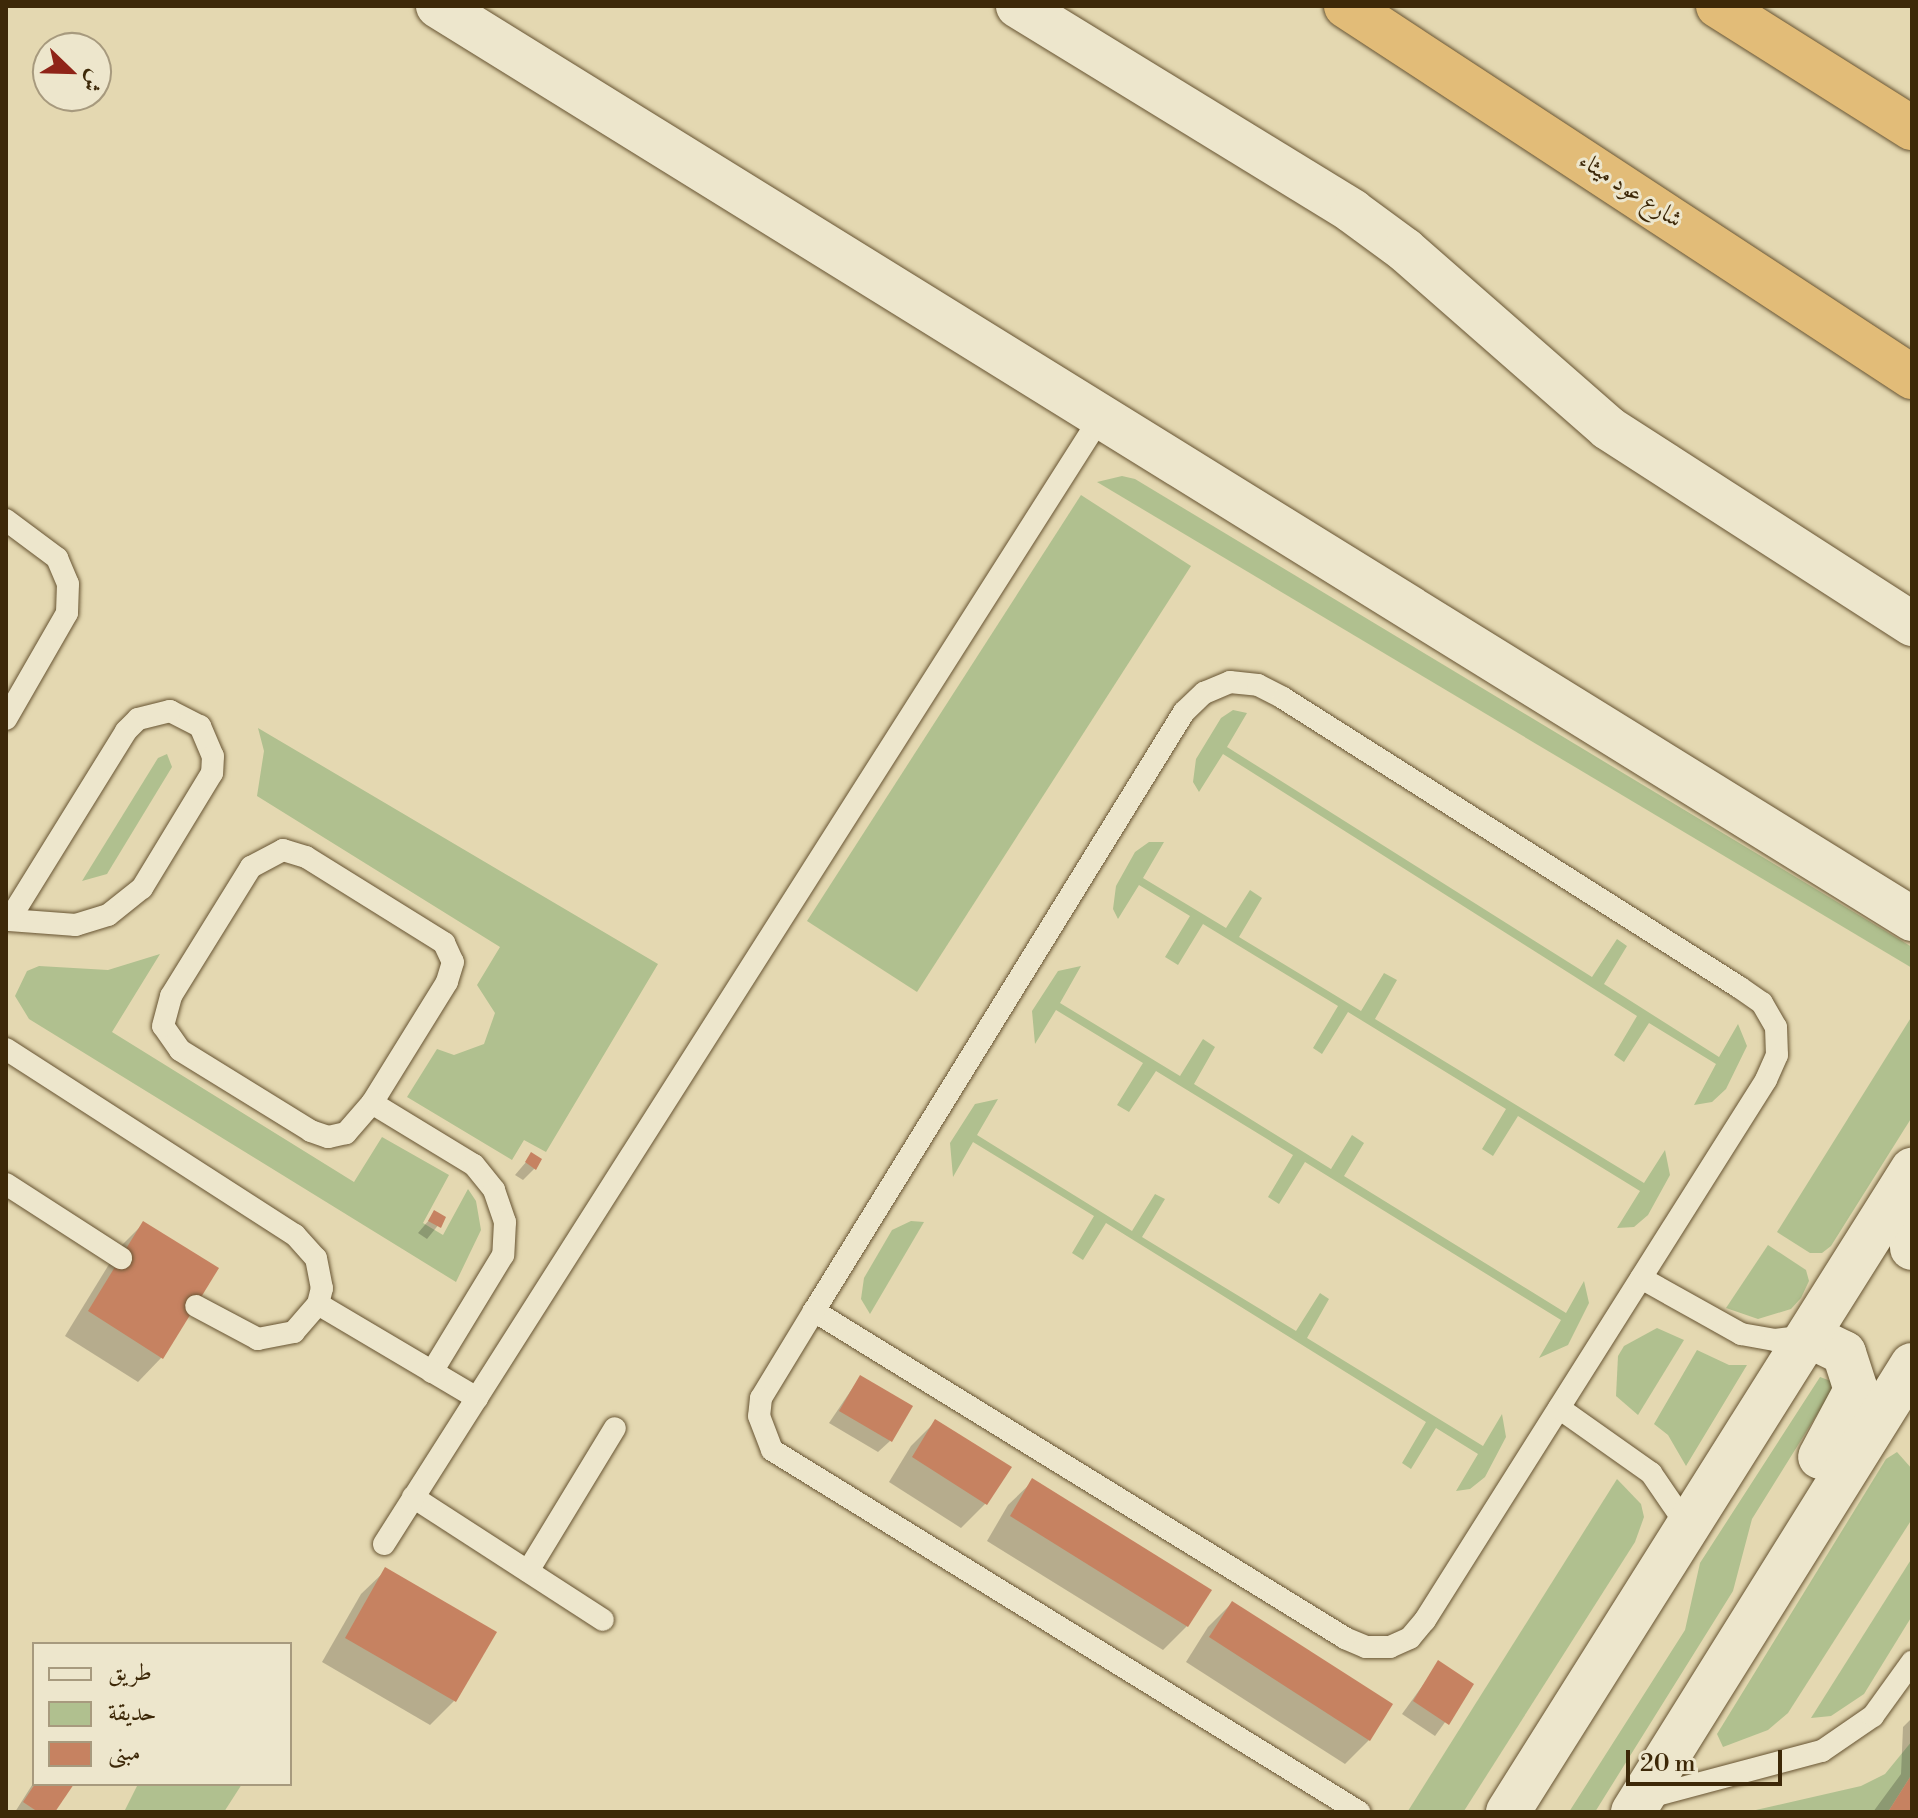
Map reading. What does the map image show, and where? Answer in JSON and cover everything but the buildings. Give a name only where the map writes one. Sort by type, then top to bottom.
[{"type":"highway","name":"شارع عود ميثاء","points":[[1346,6],[1912,377]]},
{"type":"highway","points":[[1718,6],[1912,128]]},
{"type":"street","points":[[438,6],[1912,919]]},
{"type":"street","points":[[1018,6],[1352,211],[1405,250],[1608,428],[1912,624]]},
{"type":"street","points":[[1508,1812],[1912,1170]]},
{"type":"street","points":[[1912,1219],[1912,1248]]},
{"type":"street","points":[[1789,1559],[1788,1512],[1856,1390],[1844,1353],[1809,1336]]},
{"type":"street","points":[[1636,1806],[1789,1559],[1905,1394]]},
{"type":"street","points":[[1547,1812],[1553,1790],[1629,1667],[1637,1607]]},
{"type":"lane","points":[[384,1544],[1100,418]]},
{"type":"lane","points":[[6,520],[57,558],[68,584],[67,613],[6,719]]},
{"type":"lane","points":[[814,1311],[1366,1647],[1390,1647],[1410,1638],[1425,1620],[1641,1278],[1777,1055],[1776,1027],[1762,1003],[1283,698],[1258,685],[1230,682],[1204,693],[1184,712],[1056,918],[814,1311],[761,1398],[761,1425],[772,1450],[1359,1812]]},
{"type":"lane","points":[[153,712],[186,716],[200,726],[213,756],[212,773],[136,895],[108,915],[76,925],[8,923],[126,731],[153,712]]},
{"type":"lane","points":[[283,850],[306,857],[450,952],[452,972],[372,1103],[346,1133],[328,1137],[311,1131],[180,1050],[163,1026],[171,996],[251,867],[270,852],[283,850]]},
{"type":"lane","points":[[6,1049],[307,1244],[321,1272],[318,1304],[294,1332],[258,1339],[196,1306]]},
{"type":"lane","points":[[372,1103],[474,1165],[494,1190],[505,1222],[503,1255],[432,1372]]},
{"type":"lane","points":[[6,1184],[121,1258]]},
{"type":"lane","points":[[1641,1278],[1741,1334],[1775,1340],[1809,1336]]},
{"type":"lane","points":[[318,1304],[477,1398]]},
{"type":"lane","points":[[1559,1408],[1651,1473],[1688,1527]]},
{"type":"lane","points":[[528,1571],[615,1428]]},
{"type":"lane","points":[[413,1497],[603,1620]]},
{"type":"lane","points":[[1636,1806],[1822,1751],[1873,1716],[1912,1662]]},
{"type":"green space","points":[[1122,476],[1135,479],[1912,947],[1912,968],[1097,482]]},
{"type":"green space","points":[[1081,495],[1191,566],[917,992],[807,921]]},
{"type":"green space","points":[[1233,710],[1247,713],[1227,747],[1592,977],[1617,939],[1627,946],[1604,984],[1719,1057],[1738,1024],[1747,1046],[1726,1089],[1712,1102],[1694,1105],[1716,1064],[1649,1023],[1624,1062],[1614,1055],[1637,1016],[1223,754],[1199,792],[1193,782],[1196,759],[1221,718]]},
{"type":"green space","points":[[258,728],[658,964],[546,1152],[524,1140],[512,1160],[407,1097],[437,1049],[454,1055],[484,1044],[495,1013],[477,985],[500,947],[257,796],[264,751]]},
{"type":"green space","points":[[167,754],[172,767],[107,874],[82,881],[158,758]]},
{"type":"green space","points":[[1149,842],[1164,842],[1143,878],[1226,928],[1250,890],[1262,898],[1239,937],[1361,1011],[1384,973],[1397,980],[1375,1019],[1644,1183],[1665,1150],[1670,1175],[1648,1215],[1634,1227],[1617,1228],[1640,1191],[1518,1116],[1493,1156],[1482,1149],[1506,1109],[1348,1012],[1322,1054],[1313,1048],[1338,1006],[1203,924],[1178,965],[1165,957],[1190,916],[1139,885],[1118,919],[1113,909],[1116,886],[1135,852]]},
{"type":"green space","points":[[160,954],[112,1032],[354,1182],[382,1137],[449,1175],[423,1223],[443,1235],[468,1189],[476,1201],[481,1230],[456,1282],[29,1019],[15,996],[27,971],[39,966],[108,970]]},
{"type":"green space","points":[[1081,966],[1060,1003],[1180,1076],[1203,1039],[1215,1047],[1194,1084],[1331,1169],[1352,1135],[1364,1143],[1344,1176],[1566,1313],[1584,1281],[1589,1303],[1568,1345],[1539,1358],[1561,1320],[1305,1162],[1279,1204],[1268,1197],[1293,1155],[1156,1071],[1129,1112],[1117,1105],[1143,1063],[1056,1010],[1035,1044],[1032,1011],[1058,971]]},
{"type":"green space","points":[[1912,1016],[1912,1117],[1831,1246],[1822,1253],[1810,1253],[1777,1232]]},
{"type":"green space","points":[[998,1099],[977,1135],[1132,1231],[1155,1194],[1165,1199],[1142,1237],[1296,1331],[1320,1293],[1329,1299],[1307,1338],[1483,1446],[1502,1414],[1506,1437],[1485,1477],[1470,1489],[1456,1491],[1478,1454],[1436,1428],[1411,1469],[1402,1463],[1426,1422],[1106,1223],[1083,1260],[1072,1253],[1094,1216],[973,1142],[953,1177],[950,1143],[975,1104]]},
{"type":"green space","points":[[911,1221],[924,1222],[870,1314],[861,1299],[864,1278],[892,1230]]},
{"type":"green space","points":[[1768,1245],[1806,1270],[1809,1281],[1801,1298],[1791,1309],[1758,1319],[1726,1308]]},
{"type":"green space","points":[[1657,1328],[1684,1340],[1638,1415],[1616,1396],[1618,1356],[1624,1346]]},
{"type":"green space","points":[[1697,1350],[1729,1365],[1747,1365],[1686,1466],[1668,1435],[1654,1424]]},
{"type":"green space","points":[[1820,1377],[1831,1381],[1831,1392],[1752,1519],[1733,1591],[1595,1812],[1569,1812],[1685,1630],[1700,1563]]},
{"type":"green space","points":[[1897,1452],[1912,1469],[1912,1519],[1788,1713],[1768,1730],[1723,1747],[1717,1734],[1886,1459]]},
{"type":"green space","points":[[1617,1479],[1641,1504],[1644,1517],[1635,1542],[1464,1811],[1408,1811]]},
{"type":"green space","points":[[1912,1558],[1912,1616],[1864,1694],[1831,1716],[1811,1718]]},
{"type":"green space","points":[[1912,1741],[1912,1774],[1888,1812],[1747,1812],[1861,1786],[1885,1774]]},
{"type":"green space","points":[[137,1786],[241,1786],[224,1812],[124,1812]]}]
